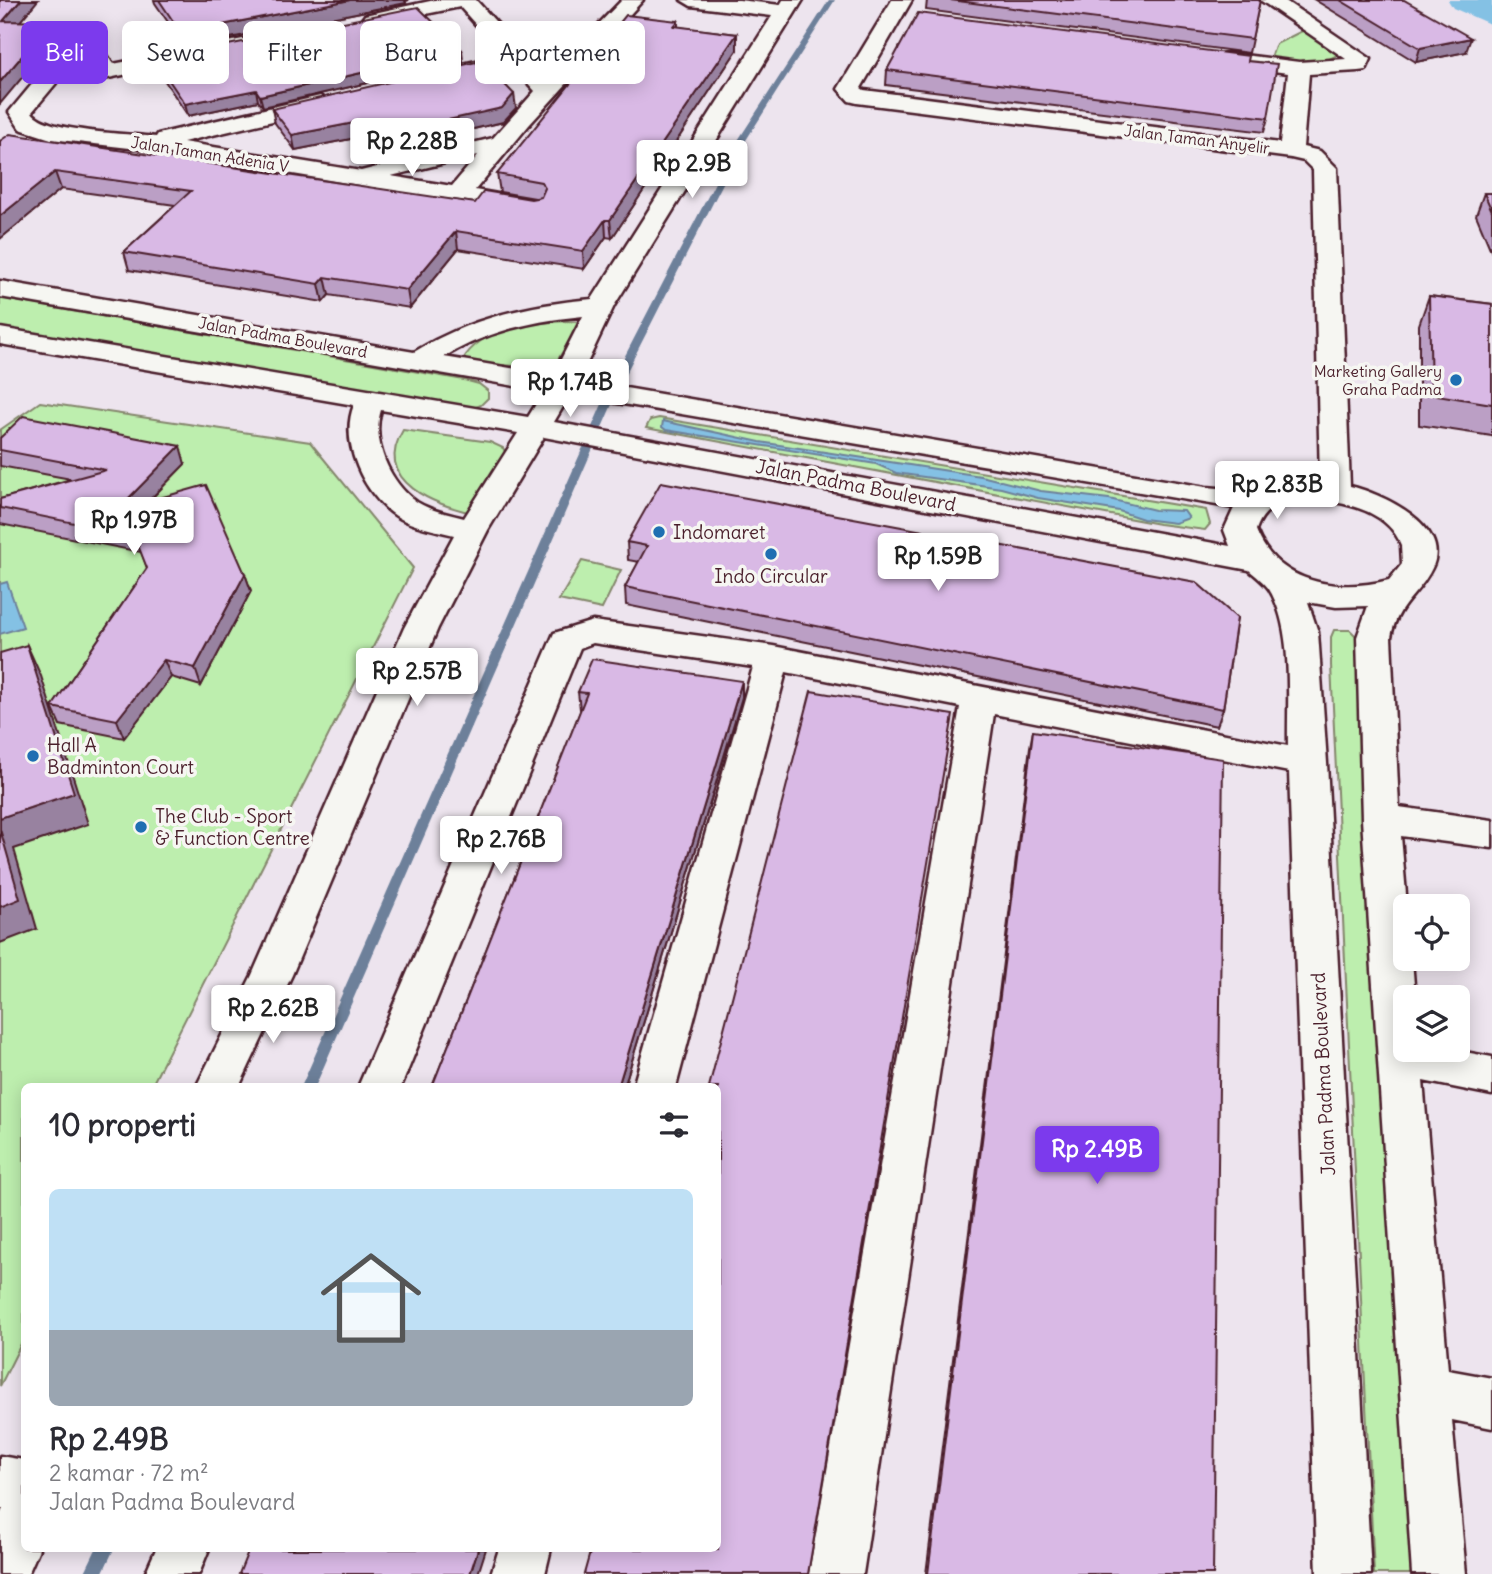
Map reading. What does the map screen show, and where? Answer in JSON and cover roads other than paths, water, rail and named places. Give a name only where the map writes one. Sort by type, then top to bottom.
[{"type":"street","points":[[346,24],[465,0],[484,21]]},
{"type":"street","points":[[613,21],[633,0]]},
{"type":"street","points":[[219,1083],[272,975],[421,628],[472,530],[538,428],[564,384],[601,306],[785,4],[691,0]]},
{"type":"street","points":[[1205,56],[1299,68],[1344,68],[1358,65],[1360,59],[1270,0]]},
{"type":"street","points":[[898,8],[921,19]]},
{"type":"street","name":"Jalan Taman Anyelir","points":[[898,8],[849,89],[856,96],[1291,151],[1312,156],[1325,167],[1335,490]]},
{"type":"street","name":"Jalan Taman Adenia V","points":[[243,45],[107,72],[93,49],[78,49],[71,52],[20,112],[28,124],[51,132],[147,143],[533,207]]},
{"type":"street","points":[[1291,151],[1299,68]]},
{"type":"street","points":[[540,84],[548,93]]},
{"type":"street","points":[[458,195],[496,144],[556,84]]},
{"type":"street","points":[[147,143],[346,97]]},
{"type":"street","points":[[356,178],[496,144]]},
{"type":"street","name":"Jalan Padma Boulevard","points":[[0,289],[1206,496],[1257,501]]},
{"type":"street","points":[[419,360],[454,338],[504,318],[601,306]]},
{"type":"street","points":[[0,336],[538,428]]},
{"type":"street","points":[[371,400],[366,408],[364,430],[369,463],[405,509],[472,530]]},
{"type":"street","name":"Jalan Padma Boulevard","points":[[538,428],[663,449],[1268,570],[1296,610],[1301,632],[1344,1574]]},
{"type":"street","points":[[1395,985],[1381,819],[1374,638],[1379,614],[1396,589],[1412,576],[1420,560],[1417,542],[1406,525],[1387,509],[1362,497],[1335,490],[1305,488],[1278,492],[1257,501],[1245,513],[1241,528],[1245,544],[1268,570],[1309,591],[1341,597],[1371,596],[1396,589]]},
{"type":"street","points":[[381,1083],[566,641],[577,635],[593,632],[773,658],[1309,764]]},
{"type":"street","points":[[655,1083],[773,658]]},
{"type":"street","points":[[836,1574],[979,699]]},
{"type":"street","points":[[1381,819],[1492,834]]},
{"type":"street","points":[[1401,1062],[1439,1574]]},
{"type":"street","points":[[1421,1062],[1492,1076]]},
{"type":"street","points":[[1425,1390],[1492,1404]]},
{"type":"street","points":[[0,1482],[21,1486]]},
{"type":"street","points":[[1,1574],[21,1529]]},
{"type":"street","points":[[172,1574],[182,1552]]},
{"type":"street","points":[[518,1574],[524,1552]]},
{"type":"water","points":[[663,421],[760,442],[981,476],[1041,491],[1109,499],[1155,510],[1184,511],[1189,518],[1175,523],[1143,519],[1119,511],[1038,498],[1001,488],[896,473],[876,464],[666,430],[662,427]]},
{"type":"water","points":[[7,582],[23,627],[0,634],[0,584]]},
{"type":"waterway","points":[[310,1083],[619,377],[737,148],[832,0]]},
{"type":"waterway","points":[[1467,0],[1492,13]]},
{"type":"waterway","points":[[93,1574],[104,1552]]},
{"type":"place","name":"Marketing Gallery Graha Padma","points":[[1456,380]]},
{"type":"place","name":"Indomaret","points":[[659,532]]},
{"type":"place","name":"Indo Circular","points":[[771,554]]},
{"type":"place","name":"Hall A Badminton Court","points":[[33,756]]},
{"type":"place","name":"The Club - Sport & Function Centre","points":[[141,827]]}]
